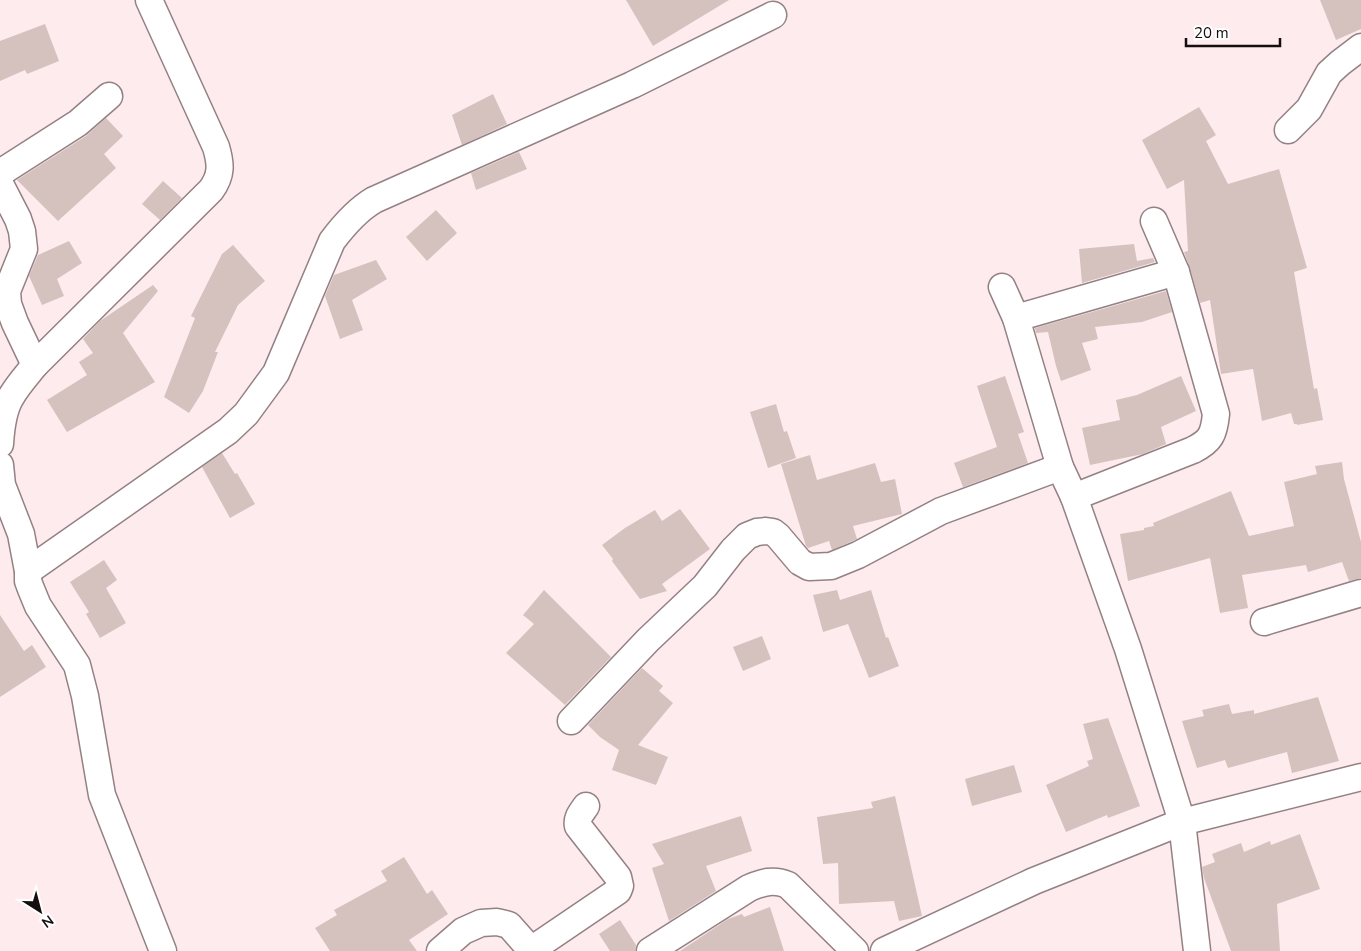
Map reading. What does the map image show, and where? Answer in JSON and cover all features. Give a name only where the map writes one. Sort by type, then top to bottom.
[{"type":"street","points":[[0,444],[1,430],[11,397],[35,365],[212,190],[217,181],[220,171],[220,158],[216,146],[149,0]]},
{"type":"street","points":[[28,571],[228,431],[246,414],[276,373],[332,241],[362,208],[374,200],[632,85],[773,15]]},
{"type":"street","points":[[1288,130],[1309,109],[1330,73],[1340,62],[1361,47]]},
{"type":"street","points":[[0,173],[78,123],[109,96]]},
{"type":"street","points":[[0,184],[18,219],[22,231],[24,249],[7,291],[8,304],[35,365]]},
{"type":"street","points":[[1074,497],[1193,450],[1204,444],[1211,436],[1215,427],[1216,414],[1176,272],[1154,221]]},
{"type":"street","points":[[1016,318],[1176,272]]},
{"type":"street","points":[[1002,287],[1016,318],[1060,467],[1074,497],[1128,650],[1182,822],[1197,951]]},
{"type":"street","points":[[0,465],[2,485],[21,534],[28,581],[38,606],[77,664],[86,696],[102,795],[163,951]]},
{"type":"street","points":[[571,721],[648,640],[705,586],[733,550],[747,536],[757,532],[773,532],[800,562],[810,567],[831,566],[858,555],[941,511],[1060,467]]},
{"type":"street","points":[[1264,622],[1361,593]]},
{"type":"street","points":[[884,951],[1034,881],[1182,822],[1361,777]]},
{"type":"street","points":[[440,951],[463,931],[481,923],[498,922],[509,925],[531,951],[618,892],[620,886],[618,877],[578,826],[578,817],[586,806]]},
{"type":"street","points":[[650,951],[749,888],[772,881],[788,885],[855,951]]},
{"type":"building","points":[[626,0],[729,0],[653,46]]},
{"type":"building","points":[[1320,0],[1361,0],[1361,29],[1336,40]]},
{"type":"building","points":[[45,24],[59,61],[27,74],[25,70],[0,81],[0,41]]},
{"type":"building","points":[[493,94],[507,124],[462,145],[452,115]]},
{"type":"building","points":[[1199,107],[1216,135],[1206,141],[1228,184],[1279,169],[1307,268],[1294,272],[1314,389],[1317,388],[1323,420],[1297,425],[1294,424],[1291,413],[1262,421],[1253,369],[1221,374],[1210,300],[1200,303],[1184,252],[1188,251],[1184,180],[1167,189],[1142,140]]},
{"type":"building","points":[[106,118],[123,136],[104,154],[116,168],[58,221],[17,180],[86,136]]},
{"type":"building","points":[[519,152],[527,169],[476,190],[471,173]]},
{"type":"building","points":[[163,181],[182,198],[160,220],[142,204]]},
{"type":"building","points":[[436,210],[457,233],[427,261],[406,237]]},
{"type":"building","points":[[69,241],[82,263],[57,279],[64,296],[42,305],[29,276],[38,255]]},
{"type":"building","points":[[1134,244],[1137,261],[1153,258],[1155,262],[1082,283],[1079,249]]},
{"type":"building","points":[[233,245],[265,281],[238,305],[215,352],[218,352],[203,391],[189,413],[164,397],[195,318],[191,316],[222,254]]},
{"type":"building","points":[[376,260],[387,279],[352,300],[363,330],[340,339],[325,296],[334,275]]},
{"type":"building","points":[[153,285],[158,291],[123,333],[155,382],[67,432],[47,400],[87,375],[79,362],[93,353],[83,339],[100,321]]},
{"type":"building","points":[[1166,291],[1172,312],[1142,322],[1095,327],[1098,339],[1082,343],[1091,370],[1061,381],[1048,332],[1036,333],[1035,328]]},
{"type":"building","points":[[1005,376],[1024,432],[1018,434],[1028,463],[963,487],[954,463],[997,447],[977,386]]},
{"type":"building","points":[[1181,376],[1196,411],[1161,427],[1166,444],[1143,454],[1090,465],[1082,428],[1120,420],[1116,400],[1137,395]]},
{"type":"building","points":[[776,404],[784,432],[787,431],[796,458],[768,468],[750,412]]},
{"type":"building","points":[[222,453],[235,474],[237,473],[255,504],[230,518],[202,467]]},
{"type":"building","points":[[810,455],[817,480],[875,463],[881,482],[895,479],[902,514],[853,526],[857,539],[832,550],[829,541],[808,548],[781,464]]},
{"type":"building","points":[[1342,462],[1344,479],[1361,542],[1361,578],[1349,581],[1342,562],[1308,572],[1306,565],[1242,575],[1248,608],[1220,613],[1210,558],[1128,581],[1120,534],[1144,530],[1144,528],[1154,526],[1153,523],[1231,491],[1249,536],[1294,526],[1284,482],[1317,474],[1315,466]]},
{"type":"building","points":[[680,509],[710,549],[662,584],[667,591],[640,599],[602,545],[625,528],[655,510],[662,521]]},
{"type":"building","points":[[104,560],[117,580],[106,588],[126,623],[100,638],[86,614],[89,612],[70,582]]},
{"type":"building","points":[[544,590],[611,657],[565,705],[506,653],[534,624],[523,615]]},
{"type":"building","points":[[837,590],[840,600],[871,590],[886,638],[888,637],[899,666],[869,678],[848,624],[823,632],[813,595]]},
{"type":"building","points":[[0,615],[24,651],[32,645],[46,667],[0,697]]},
{"type":"building","points":[[762,636],[771,659],[743,671],[733,647]]},
{"type":"building","points":[[642,668],[663,686],[659,691],[673,703],[638,745],[668,757],[656,785],[612,770],[619,750],[600,737],[588,725]]},
{"type":"building","points":[[1318,697],[1339,761],[1292,773],[1287,752],[1228,768],[1225,760],[1197,768],[1182,721],[1204,716],[1202,710],[1229,704],[1232,714],[1254,710],[1254,714]]},
{"type":"building","points":[[1108,718],[1140,806],[1108,818],[1107,815],[1066,832],[1046,785],[1089,766],[1087,761],[1093,759],[1083,724]]},
{"type":"building","points":[[1014,765],[1022,792],[972,806],[965,779]]},
{"type":"building","points":[[895,796],[922,916],[899,921],[894,901],[839,904],[838,863],[823,864],[817,817],[873,808],[871,802]]},
{"type":"building","points":[[741,816],[752,851],[706,866],[716,891],[669,921],[652,868],[664,864],[652,844]]},
{"type":"building","points":[[1300,834],[1320,889],[1277,904],[1280,951],[1231,951],[1204,878],[1202,867],[1215,862],[1212,854],[1241,843],[1244,852],[1270,841],[1271,845]]},
{"type":"building","points":[[404,857],[427,894],[432,890],[448,914],[409,940],[417,951],[330,951],[315,928],[337,915],[334,910],[387,881],[381,871]]},
{"type":"building","points":[[770,907],[784,951],[680,951],[728,919],[742,914],[744,917]]},
{"type":"building","points":[[620,920],[636,945],[635,951],[610,951],[599,934]]}]
